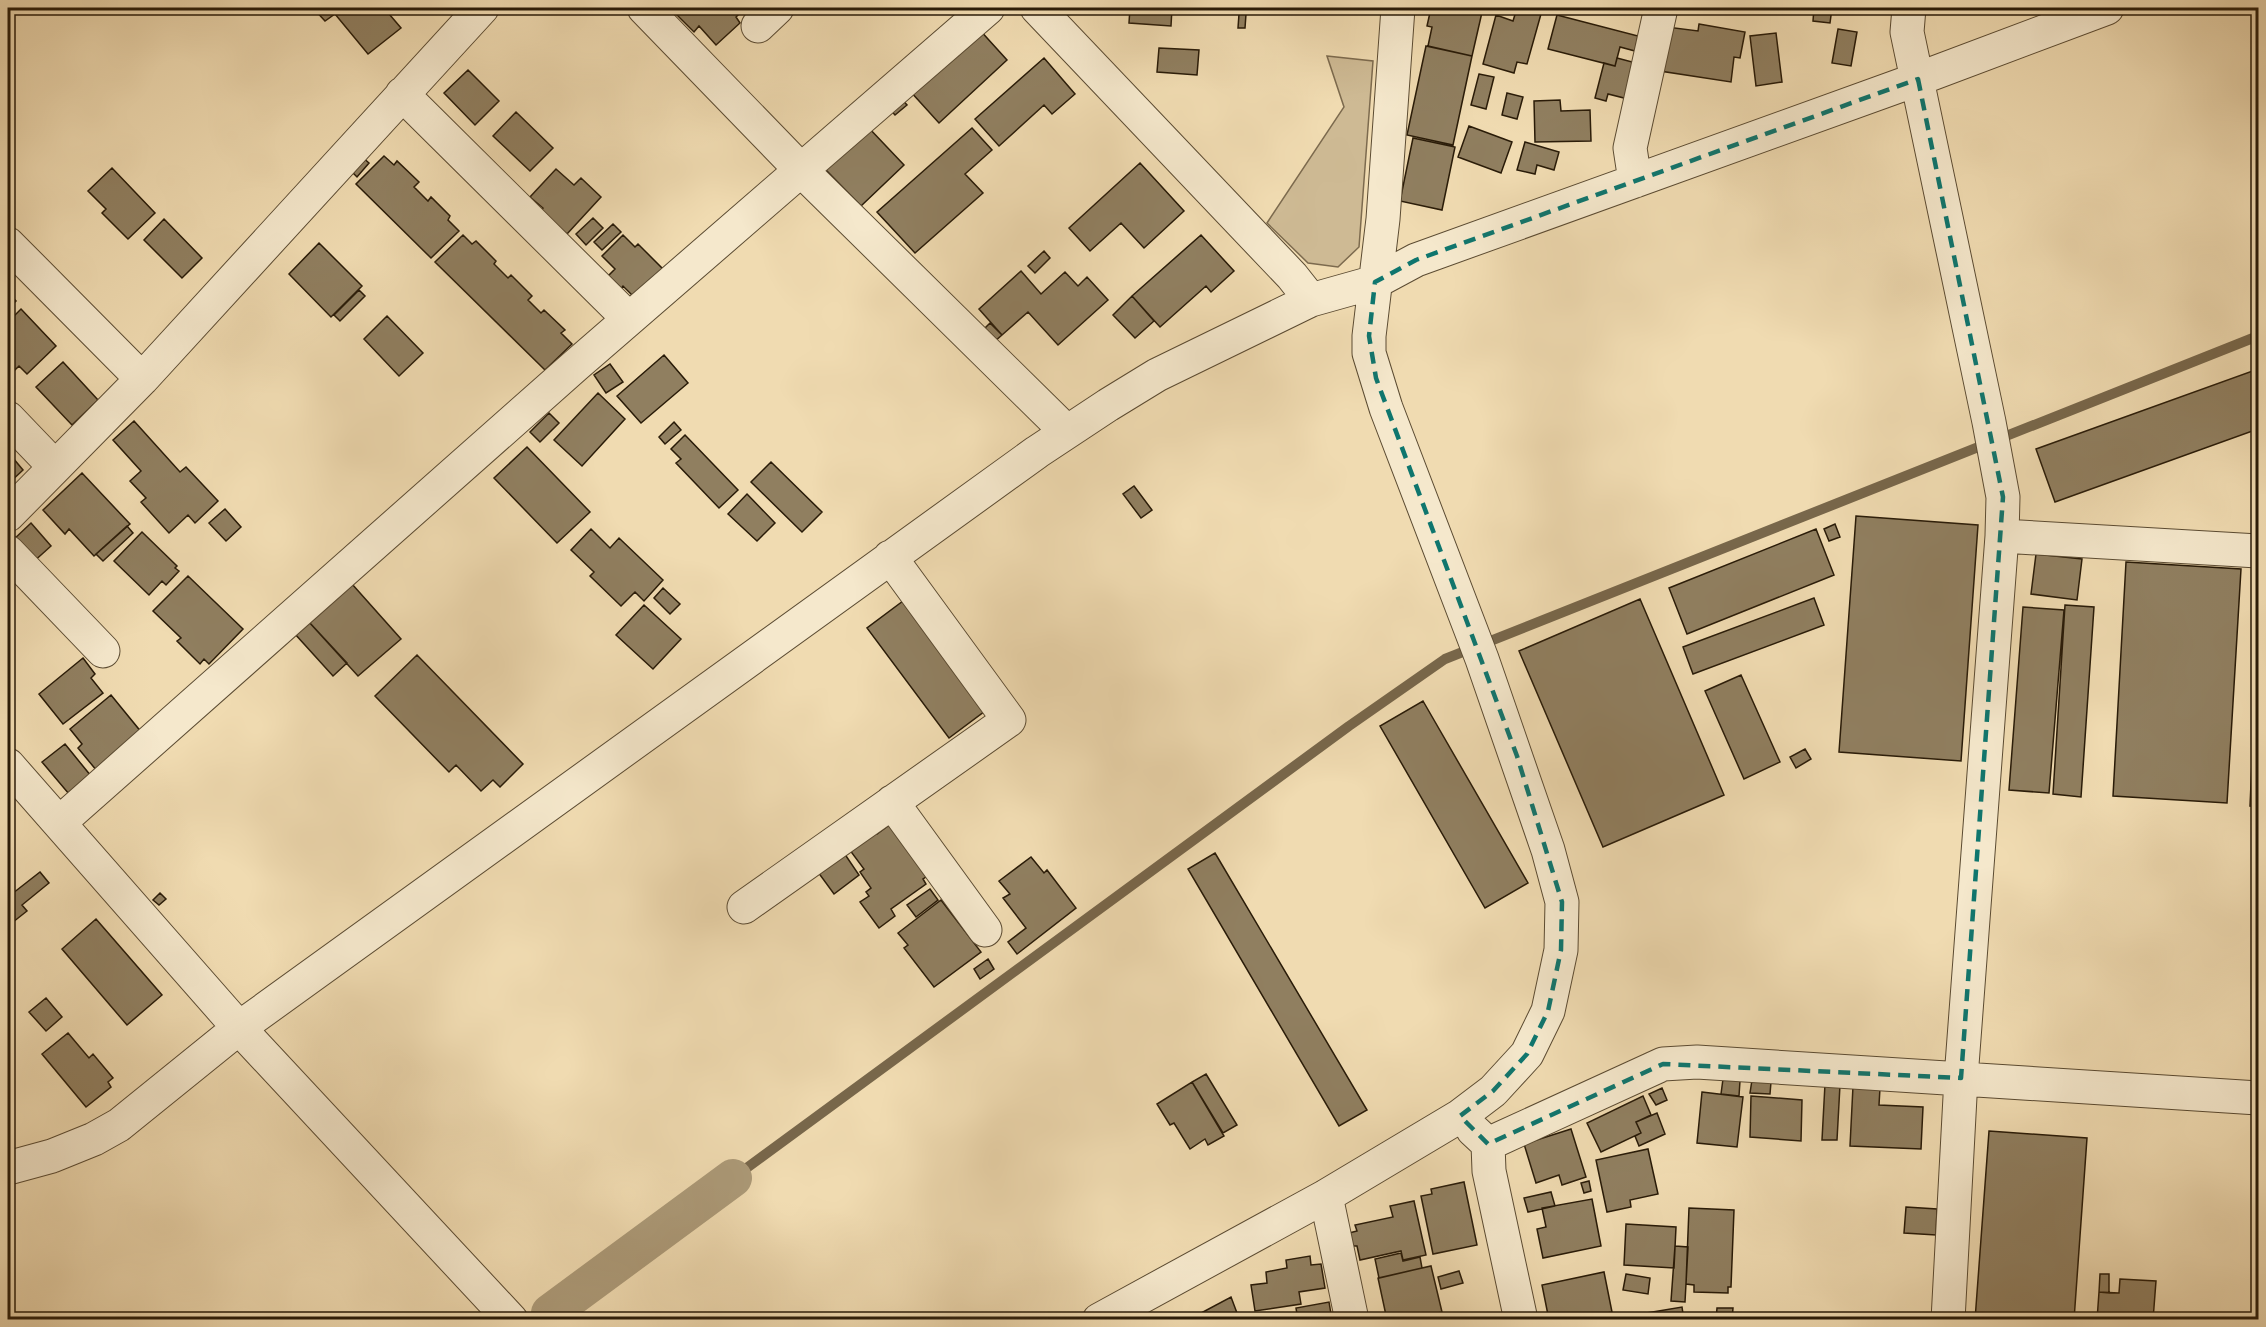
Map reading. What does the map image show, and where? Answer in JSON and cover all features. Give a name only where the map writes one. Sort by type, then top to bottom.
[{"type":"street","points":[[8,515],[142,379],[482,8]]},
{"type":"street","points":[[644,8],[801,170],[1067,432]]},
{"type":"street","points":[[59,823],[629,319],[988,8]]},
{"type":"street","points":[[1037,8],[1292,276],[1311,300]]},
{"type":"street","points":[[1099,1320],[1326,1196],[1461,1116],[1493,1091],[1527,1054],[1548,1011],[1561,950],[1562,902],[1548,850],[1482,659],[1369,354],[1369,336],[1383,219],[1398,8]]},
{"type":"street","points":[[1635,181],[1630,148],[1661,8]]},
{"type":"street","points":[[1909,8],[1907,32],[2003,497],[2002,536],[1961,1078],[1948,1320]]},
{"type":"street","points":[[8,1168],[52,1156],[119,1125],[239,1028],[890,557],[1067,432],[1157,375],[1311,300],[1375,282],[1416,261],[2107,8]]},
{"type":"street","points":[[402,94],[629,319]]},
{"type":"street","points":[[8,244],[142,379]]},
{"type":"street","points":[[8,418],[55,467]]},
{"type":"street","points":[[2002,536],[2259,551]]},
{"type":"street","points":[[8,552],[103,651]]},
{"type":"street","points":[[744,907],[1009,720],[890,557]]},
{"type":"street","points":[[8,765],[239,1028],[511,1320]]},
{"type":"street","points":[[892,802],[984,930]]},
{"type":"street","points":[[1488,1144],[1663,1064],[1697,1062],[2259,1098]]},
{"type":"street","points":[[1461,1116],[1488,1144],[1489,1171],[1521,1320]]},
{"type":"street","points":[[1326,1196],[1352,1320]]},
{"type":"highlighted area","points":[[1918,79],[2003,497],[1961,1078],[1663,1064],[1488,1144],[1460,1116],[1493,1091],[1527,1054],[1548,1011],[1561,950],[1562,902],[1517,756],[1376,378],[1369,336],[1375,282],[1416,260]]},
{"type":"shaded area","points":[[1327,56],[1373,61],[1359,247],[1338,267],[1308,263],[1267,223],[1344,107]]},
{"type":"building","points":[[313,8],[384,8],[401,28],[368,54],[335,14],[325,21]]},
{"type":"building","points":[[670,8],[735,8],[740,13],[736,17],[740,23],[716,45],[699,26],[694,32]]},
{"type":"building","points":[[1130,8],[1172,8],[1171,26],[1129,23]]},
{"type":"building","points":[[1431,8],[1483,8],[1472,56],[1428,46],[1432,27],[1427,26]]},
{"type":"building","points":[[1517,8],[1541,14],[1527,64],[1517,62],[1514,73],[1483,64],[1496,15],[1513,21]]},
{"type":"building","points":[[1627,8],[1639,8],[1637,13]]},
{"type":"building","points":[[1814,8],[1832,8],[1830,23],[1813,21]]},
{"type":"building","points":[[1933,8],[1957,8],[1956,13],[1933,10]]},
{"type":"building","points":[[1239,14],[1246,14],[1245,28],[1238,28]]},
{"type":"building","points":[[1557,15],[1638,36],[1635,51],[1620,47],[1615,66],[1548,49]]},
{"type":"building","points":[[1699,24],[1745,32],[1740,58],[1734,57],[1731,82],[1660,71],[1667,27],[1698,31]]},
{"type":"building","points":[[978,28],[1007,60],[939,123],[910,91]]},
{"type":"building","points":[[1838,29],[1857,32],[1851,66],[1832,63]]},
{"type":"building","points":[[1776,33],[1782,82],[1756,86],[1750,36]]},
{"type":"building","points":[[1426,46],[1472,56],[1453,145],[1407,135]]},
{"type":"building","points":[[1159,48],[1199,50],[1197,75],[1157,72]]},
{"type":"building","points":[[1044,58],[1075,94],[1052,114],[1044,105],[999,146],[975,119]]},
{"type":"building","points":[[1617,58],[1636,63],[1628,99],[1608,94],[1606,101],[1595,98],[1604,63],[1615,66]]},
{"type":"building","points":[[468,70],[499,101],[475,125],[444,93]]},
{"type":"building","points":[[1479,74],[1494,77],[1486,109],[1471,105]]},
{"type":"building","points":[[1507,93],[1523,97],[1517,119],[1502,115]]},
{"type":"building","points":[[899,96],[907,105],[895,115],[887,106]]},
{"type":"building","points":[[1560,100],[1561,111],[1590,110],[1591,141],[1535,142],[1534,101]]},
{"type":"building","points":[[516,112],[553,148],[530,171],[493,136]]},
{"type":"building","points":[[867,126],[904,165],[861,206],[824,168]]},
{"type":"building","points":[[1469,126],[1512,142],[1501,173],[1458,157]]},
{"type":"building","points":[[972,128],[992,150],[965,174],[983,193],[915,253],[877,212]]},
{"type":"building","points":[[1413,138],[1455,147],[1442,210],[1400,201]]},
{"type":"building","points":[[1525,142],[1559,152],[1554,170],[1537,165],[1535,174],[1517,170]]},
{"type":"building","points":[[361,156],[369,163],[357,177],[349,169]]},
{"type":"building","points":[[384,156],[394,165],[397,161],[419,182],[414,187],[428,201],[431,197],[450,216],[448,220],[459,231],[431,258],[356,184]]},
{"type":"building","points":[[1140,163],[1184,211],[1144,248],[1121,223],[1090,251],[1069,228]]},
{"type":"building","points":[[112,168],[155,213],[128,239],[102,213],[106,209],[88,191]]},
{"type":"building","points":[[556,169],[574,185],[581,178],[601,197],[567,234],[540,212],[543,208],[530,197]]},
{"type":"building","points":[[593,218],[603,228],[586,245],[576,234]]},
{"type":"building","points":[[164,219],[202,258],[182,278],[144,240]]},
{"type":"building","points":[[613,224],[621,232],[602,250],[594,242]]},
{"type":"building","points":[[463,235],[472,244],[476,241],[496,261],[494,264],[508,278],[511,275],[532,296],[528,300],[541,313],[544,310],[565,330],[561,333],[572,344],[545,370],[435,262]]},
{"type":"building","points":[[623,235],[635,247],[638,244],[664,270],[635,298],[623,286],[619,291],[606,278],[615,269],[602,256]]},
{"type":"building","points":[[1201,235],[1234,271],[1211,292],[1206,286],[1160,327],[1132,296]]},
{"type":"building","points":[[319,243],[362,286],[331,317],[289,274]]},
{"type":"building","points":[[1044,251],[1050,258],[1035,273],[1028,266]]},
{"type":"building","points":[[1021,271],[1041,294],[1065,272],[1078,286],[1087,277],[1108,300],[1058,345],[1028,312],[1002,335],[979,309]]},
{"type":"building","points":[[359,290],[365,296],[340,321],[334,315]]},
{"type":"building","points":[[8,292],[16,301],[8,309]]},
{"type":"building","points":[[1132,296],[1154,321],[1135,338],[1113,315]]},
{"type":"building","points":[[21,309],[56,346],[27,374],[19,366],[14,371],[8,364],[8,322]]},
{"type":"building","points":[[387,316],[423,353],[399,376],[364,339]]},
{"type":"building","points":[[990,323],[1002,335],[994,342],[983,330]]},
{"type":"building","points":[[664,355],[688,383],[641,423],[617,396]]},
{"type":"building","points":[[63,362],[98,400],[72,425],[36,387]]},
{"type":"building","points":[[610,364],[623,382],[606,393],[594,375]]},
{"type":"building","points":[[2258,369],[2258,429],[2055,502],[2036,449]]},
{"type":"building","points":[[598,393],[625,419],[582,466],[554,440]]},
{"type":"building","points":[[549,413],[559,423],[540,442],[530,432]]},
{"type":"building","points":[[134,421],[180,472],[186,467],[218,501],[195,523],[188,515],[169,533],[141,502],[146,498],[130,481],[141,471],[113,440]]},
{"type":"building","points":[[674,422],[681,430],[665,444],[659,437]]},
{"type":"building","points":[[685,435],[738,490],[719,508],[676,463],[681,459],[671,449]]},
{"type":"building","points":[[527,447],[590,512],[557,543],[494,478]]},
{"type":"building","points":[[8,452],[23,470],[8,484]]},
{"type":"building","points":[[771,462],[822,512],[802,532],[751,482]]},
{"type":"building","points":[[82,473],[130,524],[94,556],[69,529],[65,534],[43,510]]},
{"type":"building","points":[[1134,486],[1152,510],[1141,518],[1123,494]]},
{"type":"building","points":[[747,494],[775,523],[757,541],[728,514]]},
{"type":"building","points":[[225,509],[241,527],[226,541],[209,523]]},
{"type":"building","points":[[1856,516],[1978,525],[1961,761],[1839,752]]},
{"type":"building","points":[[31,523],[51,546],[31,564],[11,542]]},
{"type":"building","points":[[1835,524],[1840,537],[1829,541],[1824,529]]},
{"type":"building","points":[[127,526],[133,533],[103,561],[96,554]]},
{"type":"building","points":[[591,529],[610,548],[619,538],[663,580],[644,601],[635,592],[621,606],[590,576],[594,572],[571,550]]},
{"type":"building","points":[[1816,529],[1834,575],[1687,634],[1669,588]]},
{"type":"building","points":[[142,532],[177,566],[175,568],[179,571],[166,585],[162,581],[149,595],[114,561]]},
{"type":"building","points":[[2036,554],[2082,559],[2077,600],[2031,594]]},
{"type":"building","points":[[2126,562],[2241,569],[2227,803],[2113,796]]},
{"type":"building","points":[[188,576],[243,629],[209,664],[204,659],[200,664],[177,641],[181,638],[153,611]]},
{"type":"building","points":[[352,584],[401,639],[358,676],[309,622]]},
{"type":"building","points":[[663,588],[680,604],[670,614],[654,598]]},
{"type":"building","points":[[1814,598],[1824,625],[1693,674],[1683,647]]},
{"type":"building","points":[[1640,599],[1724,795],[1603,847],[1519,651]]},
{"type":"building","points":[[903,601],[985,711],[949,738],[867,628]]},
{"type":"building","points":[[644,605],[681,639],[653,669],[616,635]]},
{"type":"building","points":[[2065,605],[2094,607],[2081,797],[2053,794]]},
{"type":"building","points":[[2023,607],[2064,610],[2049,793],[2009,790]]},
{"type":"building","points":[[309,622],[347,663],[333,676],[295,634]]},
{"type":"building","points":[[2258,627],[2258,807],[2250,806]]},
{"type":"building","points":[[417,655],[523,764],[500,787],[493,780],[481,791],[456,765],[449,772],[375,696]]},
{"type":"building","points":[[83,658],[95,674],[91,678],[103,693],[63,724],[39,694]]},
{"type":"building","points":[[1741,675],[1780,762],[1744,779],[1705,691]]},
{"type":"building","points":[[111,695],[142,733],[97,771],[78,748],[82,744],[70,729]]},
{"type":"building","points":[[1423,701],[1528,883],[1485,908],[1380,726]]},
{"type":"building","points":[[65,744],[91,776],[69,794],[42,762]]},
{"type":"building","points":[[1805,749],[1811,759],[1796,768],[1790,757]]},
{"type":"building","points":[[892,823],[929,875],[923,879],[926,884],[891,909],[895,916],[879,928],[860,902],[869,896],[866,892],[871,888],[860,872],[864,869],[849,849],[874,830],[877,834]]},
{"type":"building","points":[[842,850],[859,875],[834,894],[815,868]]},
{"type":"building","points":[[1215,853],[1367,1110],[1339,1126],[1188,869]]},
{"type":"building","points":[[1031,857],[1044,873],[1047,870],[1076,908],[1017,954],[1008,942],[1026,928],[1003,898],[1010,894],[999,881]]},
{"type":"building","points":[[40,872],[49,883],[22,905],[27,911],[8,926],[8,897]]},
{"type":"building","points":[[930,889],[938,900],[916,917],[907,905]]},
{"type":"building","points":[[160,893],[166,899],[159,905],[153,900]]},
{"type":"building","points":[[941,900],[981,952],[934,987],[904,948],[908,945],[898,933]]},
{"type":"building","points":[[96,919],[162,995],[127,1025],[62,949]]},
{"type":"building","points":[[988,959],[994,969],[980,979],[974,969]]},
{"type":"building","points":[[46,998],[62,1017],[46,1031],[29,1012]]},
{"type":"building","points":[[68,1033],[89,1058],[93,1054],[113,1078],[108,1082],[111,1087],[86,1107],[42,1054]]},
{"type":"building","points":[[1206,1074],[1237,1125],[1223,1133],[1192,1082]]},
{"type":"building","points":[[1723,1079],[1740,1081],[1739,1096],[1721,1094]]},
{"type":"building","points":[[1752,1080],[1771,1082],[1770,1094],[1750,1093]]},
{"type":"building","points":[[1192,1082],[1224,1136],[1208,1145],[1205,1139],[1190,1149],[1174,1123],[1170,1125],[1157,1104]]},
{"type":"building","points":[[1825,1084],[1840,1085],[1837,1140],[1822,1140]]},
{"type":"building","points":[[1853,1086],[1880,1088],[1879,1105],[1923,1107],[1921,1149],[1850,1146]]},
{"type":"building","points":[[1662,1088],[1667,1100],[1656,1105],[1649,1094]]},
{"type":"building","points":[[1702,1092],[1743,1097],[1737,1147],[1697,1143]]},
{"type":"building","points":[[1643,1096],[1651,1115],[1636,1122],[1641,1133],[1601,1152],[1587,1123]]},
{"type":"building","points":[[1751,1096],[1802,1100],[1801,1141],[1750,1137]]},
{"type":"building","points":[[1657,1113],[1665,1134],[1639,1146],[1635,1136],[1641,1133],[1636,1122]]},
{"type":"building","points":[[1571,1129],[1586,1177],[1562,1185],[1559,1175],[1536,1183],[1524,1144]]},
{"type":"building","points":[[1989,1131],[2087,1138],[2074,1320],[1975,1320]]},
{"type":"building","points":[[1648,1149],[1658,1194],[1630,1200],[1631,1207],[1607,1212],[1596,1160]]},
{"type":"building","points":[[1589,1181],[1591,1191],[1584,1193],[1581,1183]]},
{"type":"building","points":[[1464,1182],[1477,1245],[1433,1254],[1421,1196],[1432,1194],[1431,1189]]},
{"type":"building","points":[[1551,1192],[1555,1206],[1528,1212],[1524,1198]]},
{"type":"building","points":[[1592,1199],[1601,1246],[1543,1258],[1537,1229],[1546,1227],[1542,1208]]},
{"type":"building","points":[[1414,1201],[1426,1255],[1403,1260],[1401,1251],[1360,1260],[1357,1246],[1352,1246],[1349,1233],[1357,1231],[1355,1225],[1393,1217],[1390,1206]]},
{"type":"building","points":[[1906,1207],[1937,1209],[1936,1235],[1904,1233]]},
{"type":"building","points":[[1689,1208],[1734,1210],[1731,1287],[1728,1287],[1728,1293],[1694,1292],[1694,1285],[1686,1284]]},
{"type":"building","points":[[1626,1224],[1676,1227],[1674,1268],[1624,1265]]},
{"type":"building","points":[[1675,1246],[1688,1247],[1685,1302],[1671,1301]]},
{"type":"building","points":[[1401,1253],[1403,1261],[1420,1257],[1422,1268],[1379,1278],[1375,1259]]},
{"type":"building","points":[[1310,1256],[1311,1265],[1321,1264],[1325,1288],[1299,1292],[1301,1304],[1255,1311],[1251,1285],[1267,1283],[1266,1272],[1287,1268],[1286,1260]]},
{"type":"building","points":[[1431,1266],[1442,1312],[1421,1317],[1422,1320],[1387,1320],[1378,1278]]},
{"type":"building","points":[[1459,1271],[1463,1283],[1441,1289],[1438,1277]]},
{"type":"building","points":[[1604,1272],[1612,1312],[1574,1320],[1549,1320],[1542,1285]]},
{"type":"building","points":[[1626,1274],[1650,1278],[1648,1294],[1623,1290]]},
{"type":"building","points":[[2100,1274],[2109,1274],[2109,1293],[2099,1292]]},
{"type":"building","points":[[2120,1279],[2156,1281],[2153,1320],[2097,1320],[2099,1292],[2119,1293]]},
{"type":"building","points":[[1231,1297],[1237,1313],[1213,1320],[1188,1320]]},
{"type":"building","points":[[1329,1302],[1332,1320],[1298,1320],[1296,1308]]},
{"type":"building","points":[[1682,1307],[1684,1320],[1635,1320],[1635,1315]]},
{"type":"building","points":[[1717,1308],[1733,1308],[1732,1320],[1716,1320]]},
{"type":"building","points":[[1612,1312],[1614,1320],[1592,1320],[1591,1316]]},
{"type":"building","points":[[1439,1313],[1441,1320],[1422,1320],[1421,1317]]},
{"type":"building","points":[[1694,1313],[1696,1320],[1684,1320],[1683,1314]]},
{"type":"waterway","points":[[733,1178],[1349,726],[1445,659],[2258,336]]},
{"type":"waterway","points":[[550,1313],[733,1178]]}]
